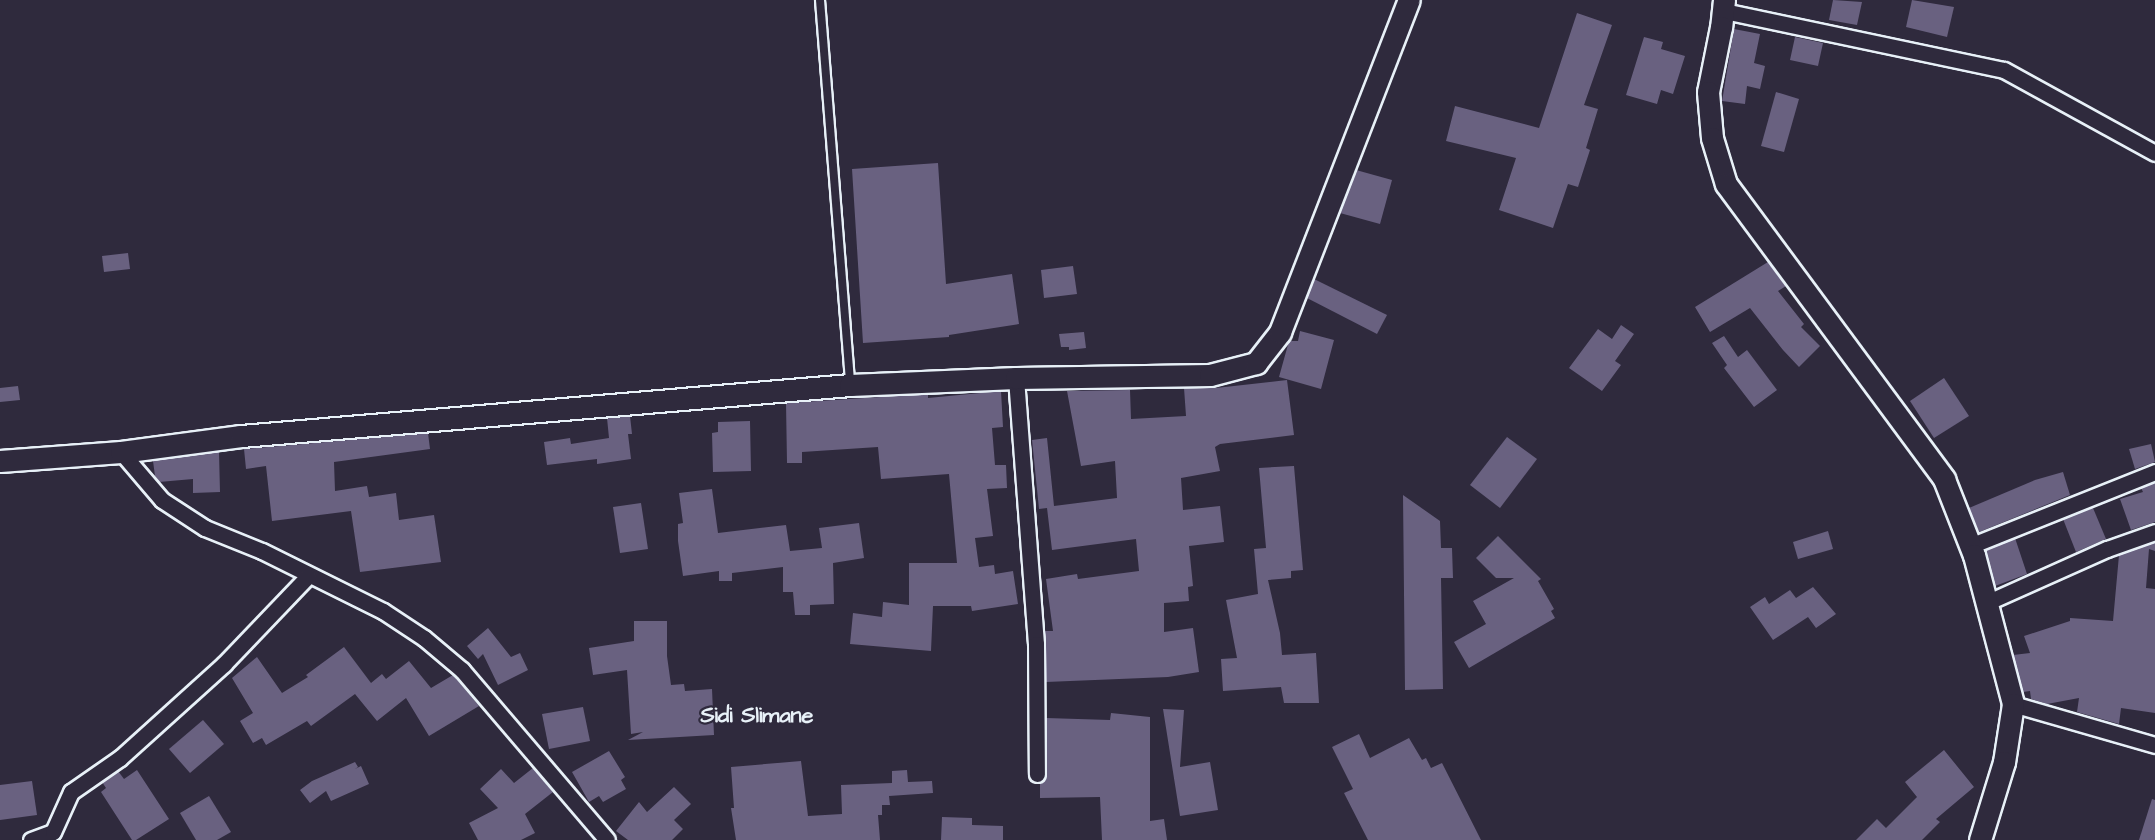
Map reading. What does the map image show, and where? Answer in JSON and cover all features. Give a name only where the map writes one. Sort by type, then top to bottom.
[{"type":"main road","points":[[0,461],[121,452],[241,436],[850,385],[1016,378],[1210,375],[1256,363],[1280,332],[1409,0]]},
{"type":"main road","points":[[1724,6],[1708,92],[1712,138],[1726,184],[1944,479],[1970,546],[2013,704],[2004,762],[1980,840]]},
{"type":"street","points":[[1724,6],[2004,70],[2155,153]]},
{"type":"street","points":[[1016,378],[1036,644],[1037,774]]},
{"type":"street","points":[[121,452],[162,500],[205,528],[262,551],[308,576],[383,611],[424,638],[462,670],[607,840]]},
{"type":"street","points":[[1970,546],[2155,472]]},
{"type":"street","points":[[1986,603],[2107,549],[2155,532]]},
{"type":"street","points":[[31,840],[57,836],[71,792],[120,758],[224,664],[308,576]]},
{"type":"street","points":[[2013,704],[2155,745]]},
{"type":"lane","points":[[820,0],[850,385]]},
{"type":"building","points":[[1833,0],[1862,2],[1857,25],[1829,20]]},
{"type":"building","points":[[1912,0],[1954,7],[1947,37],[1906,27]]},
{"type":"building","points":[[1577,13],[1612,25],[1584,105],[1598,109],[1586,148],[1590,150],[1578,187],[1568,184],[1553,228],[1499,210],[1516,158],[1446,141],[1455,106],[1539,128]]},
{"type":"building","points":[[1734,29],[1760,34],[1754,63],[1765,66],[1760,89],[1747,86],[1745,104],[1722,101]]},
{"type":"building","points":[[1644,37],[1663,42],[1661,49],[1685,56],[1673,94],[1661,90],[1657,104],[1626,95]]},
{"type":"building","points":[[1795,37],[1823,43],[1818,66],[1790,60]]},
{"type":"building","points":[[1776,92],[1799,99],[1784,152],[1761,146]]},
{"type":"building","points":[[938,163],[946,284],[1012,274],[1019,324],[949,335],[949,337],[863,343],[852,169]]},
{"type":"building","points":[[1356,170],[1392,180],[1380,224],[1340,213]]},
{"type":"building","points":[[128,253],[130,269],[104,272],[102,256]]},
{"type":"building","points":[[1768,262],[1786,286],[1778,291],[1804,324],[1801,327],[1820,346],[1799,367],[1750,308],[1710,332],[1695,307]]},
{"type":"building","points":[[1073,266],[1077,294],[1044,298],[1041,270]]},
{"type":"building","points":[[1314,279],[1387,315],[1377,334],[1307,298]]},
{"type":"building","points":[[1621,325],[1634,334],[1615,361],[1621,365],[1602,391],[1569,368],[1598,329],[1612,339]]},
{"type":"building","points":[[1300,331],[1334,340],[1321,389],[1279,377],[1289,341],[1298,341]]},
{"type":"building","points":[[1084,332],[1086,348],[1069,350],[1069,347],[1061,347],[1059,334]]},
{"type":"building","points":[[1724,336],[1738,357],[1747,350],[1777,390],[1754,407],[1724,368],[1727,365],[1712,343]]},
{"type":"building","points":[[1944,378],[1969,416],[1934,438],[1910,401]]},
{"type":"building","points":[[1287,380],[1294,435],[1220,444],[1215,447],[1220,471],[1181,478],[1183,510],[1220,506],[1224,542],[1189,546],[1193,586],[1188,587],[1189,601],[1164,603],[1164,632],[1193,628],[1199,672],[1168,677],[1046,682],[1045,631],[1053,631],[1046,579],[1077,574],[1078,579],[1139,571],[1136,539],[1052,550],[1047,508],[1039,509],[1032,440],[1047,438],[1054,506],[1117,498],[1115,461],[1081,466],[1067,391],[1130,390],[1131,419],[1186,416],[1184,388],[1216,388]]},
{"type":"building","points":[[18,386],[20,400],[0,402],[0,388]]},
{"type":"building","points":[[1001,391],[1003,427],[992,428],[995,465],[1006,465],[1007,488],[987,489],[993,536],[975,538],[979,567],[994,565],[995,574],[1013,571],[1018,604],[972,611],[971,606],[933,606],[931,651],[850,644],[853,613],[882,617],[883,602],[909,605],[909,563],[957,563],[949,474],[881,479],[878,447],[802,452],[802,463],[787,463],[786,403],[928,394],[928,398]]},
{"type":"building","points":[[630,416],[632,434],[628,434],[631,459],[597,464],[597,459],[547,465],[544,442],[570,438],[571,444],[609,438],[607,418]]},
{"type":"building","points":[[750,421],[751,471],[713,472],[712,433],[718,432],[718,422]]},
{"type":"building","points":[[428,433],[430,449],[334,462],[335,491],[367,486],[369,497],[396,493],[399,520],[434,515],[441,562],[360,572],[351,511],[272,521],[266,466],[246,469],[244,449]]},
{"type":"building","points":[[1507,437],[1537,459],[1500,508],[1470,485]]},
{"type":"building","points":[[2151,444],[2155,462],[2135,469],[2129,449]]},
{"type":"building","points":[[219,452],[220,492],[193,493],[193,479],[159,482],[155,476],[153,461]]},
{"type":"building","points":[[1294,466],[1303,570],[1291,571],[1291,578],[1268,580],[1280,633],[1282,655],[1316,653],[1319,703],[1284,703],[1281,687],[1223,691],[1221,659],[1237,658],[1226,600],[1258,594],[1254,549],[1266,548],[1259,468]]},
{"type":"building","points":[[2063,472],[2070,495],[1979,532],[1969,508],[2035,480]]},
{"type":"building","points":[[2155,483],[2155,522],[2131,530],[2120,499],[2143,492],[2141,488]]},
{"type":"building","points":[[712,489],[718,533],[786,525],[790,551],[822,548],[819,528],[859,523],[864,558],[833,563],[834,604],[810,605],[810,615],[795,615],[793,592],[783,592],[783,567],[732,573],[732,581],[719,581],[719,571],[683,576],[678,541],[678,524],[683,523],[679,493]]},
{"type":"building","points":[[1403,495],[1440,521],[1441,548],[1452,548],[1453,578],[1441,578],[1443,689],[1405,690]]},
{"type":"building","points":[[641,503],[648,549],[620,553],[613,507]]},
{"type":"building","points":[[2093,508],[2106,539],[2076,552],[2063,519]]},
{"type":"building","points":[[1828,531],[1833,549],[1798,559],[1793,542]]},
{"type":"building","points":[[1498,536],[1541,579],[1538,581],[1554,609],[1551,611],[1555,618],[1469,668],[1454,642],[1486,624],[1473,601],[1514,578],[1496,578],[1476,558]]},
{"type":"building","points":[[2015,538],[2027,574],[1995,586],[1986,550]]},
{"type":"building","points":[[2155,542],[2155,551],[2149,549],[2146,588],[2155,589],[2155,713],[2121,708],[2119,724],[2077,712],[2079,698],[2047,704],[2031,699],[2030,691],[2023,692],[2013,655],[2030,653],[2024,636],[2070,621],[2070,618],[2113,621],[2119,555]]},
{"type":"building","points":[[1813,587],[1836,614],[1816,628],[1808,617],[1773,640],[1750,607],[1765,597],[1769,604],[1790,590],[1796,598]]},
{"type":"building","points":[[634,621],[667,621],[667,656],[671,685],[684,684],[685,691],[712,689],[714,735],[628,740],[643,732],[631,734],[627,670],[593,675],[589,648],[634,641]]},
{"type":"building","points":[[488,628],[511,657],[520,653],[528,670],[498,685],[483,654],[478,659],[467,646]]},
{"type":"building","points":[[344,647],[371,683],[382,674],[386,679],[409,661],[431,688],[453,675],[479,706],[429,736],[406,698],[377,721],[355,694],[311,726],[307,721],[266,745],[262,738],[253,743],[240,721],[253,713],[232,678],[257,657],[282,693],[308,677],[306,675]]},
{"type":"building","points":[[583,707],[590,741],[549,749],[542,714]]},
{"type":"building","points":[[1163,709],[1184,710],[1180,767],[1210,762],[1218,810],[1180,816]]},
{"type":"building","points":[[1111,713],[1150,717],[1150,821],[1164,819],[1167,840],[1102,840],[1100,797],[1040,798],[1040,783],[1047,774],[1046,718],[1110,720]]},
{"type":"building","points":[[203,720],[224,744],[190,773],[169,749]]},
{"type":"building","points":[[1359,734],[1370,758],[1409,738],[1422,760],[1426,758],[1431,768],[1442,763],[1481,840],[1368,840],[1344,793],[1353,789],[1332,747]]},
{"type":"building","points":[[1944,750],[1974,787],[1936,819],[1940,822],[1922,840],[1856,840],[1877,819],[1886,828],[1917,797],[1905,782]]},
{"type":"building","points":[[609,751],[625,777],[621,780],[626,789],[603,802],[599,796],[589,802],[572,772]]},
{"type":"building","points":[[801,761],[808,816],[842,814],[841,785],[892,783],[892,771],[907,770],[908,782],[932,781],[933,793],[889,796],[890,805],[882,805],[882,815],[878,815],[880,840],[736,840],[731,808],[734,808],[731,767]]},
{"type":"building","points":[[355,762],[358,767],[355,769],[361,766],[369,784],[331,801],[326,791],[310,803],[300,790],[312,781]]},
{"type":"building","points":[[533,768],[553,792],[525,814],[535,833],[521,840],[478,840],[469,823],[498,808],[480,789],[501,769],[514,783]]},
{"type":"building","points":[[137,770],[169,819],[136,840],[132,840],[101,792],[106,788],[102,782],[118,771],[124,779]]},
{"type":"building","points":[[32,781],[37,815],[0,820],[0,785]]},
{"type":"building","points":[[674,787],[691,804],[674,820],[683,829],[672,840],[628,840],[616,831],[639,802],[647,812]]},
{"type":"building","points":[[209,796],[231,832],[217,840],[196,840],[180,813]]},
{"type":"building","points":[[2152,799],[2155,800],[2155,840],[2139,840]]},
{"type":"building","points":[[942,817],[972,818],[972,825],[1003,826],[1003,840],[941,840]]},
{"type":"district","name":"Sidi Slimane","points":[[757,716]]}]
